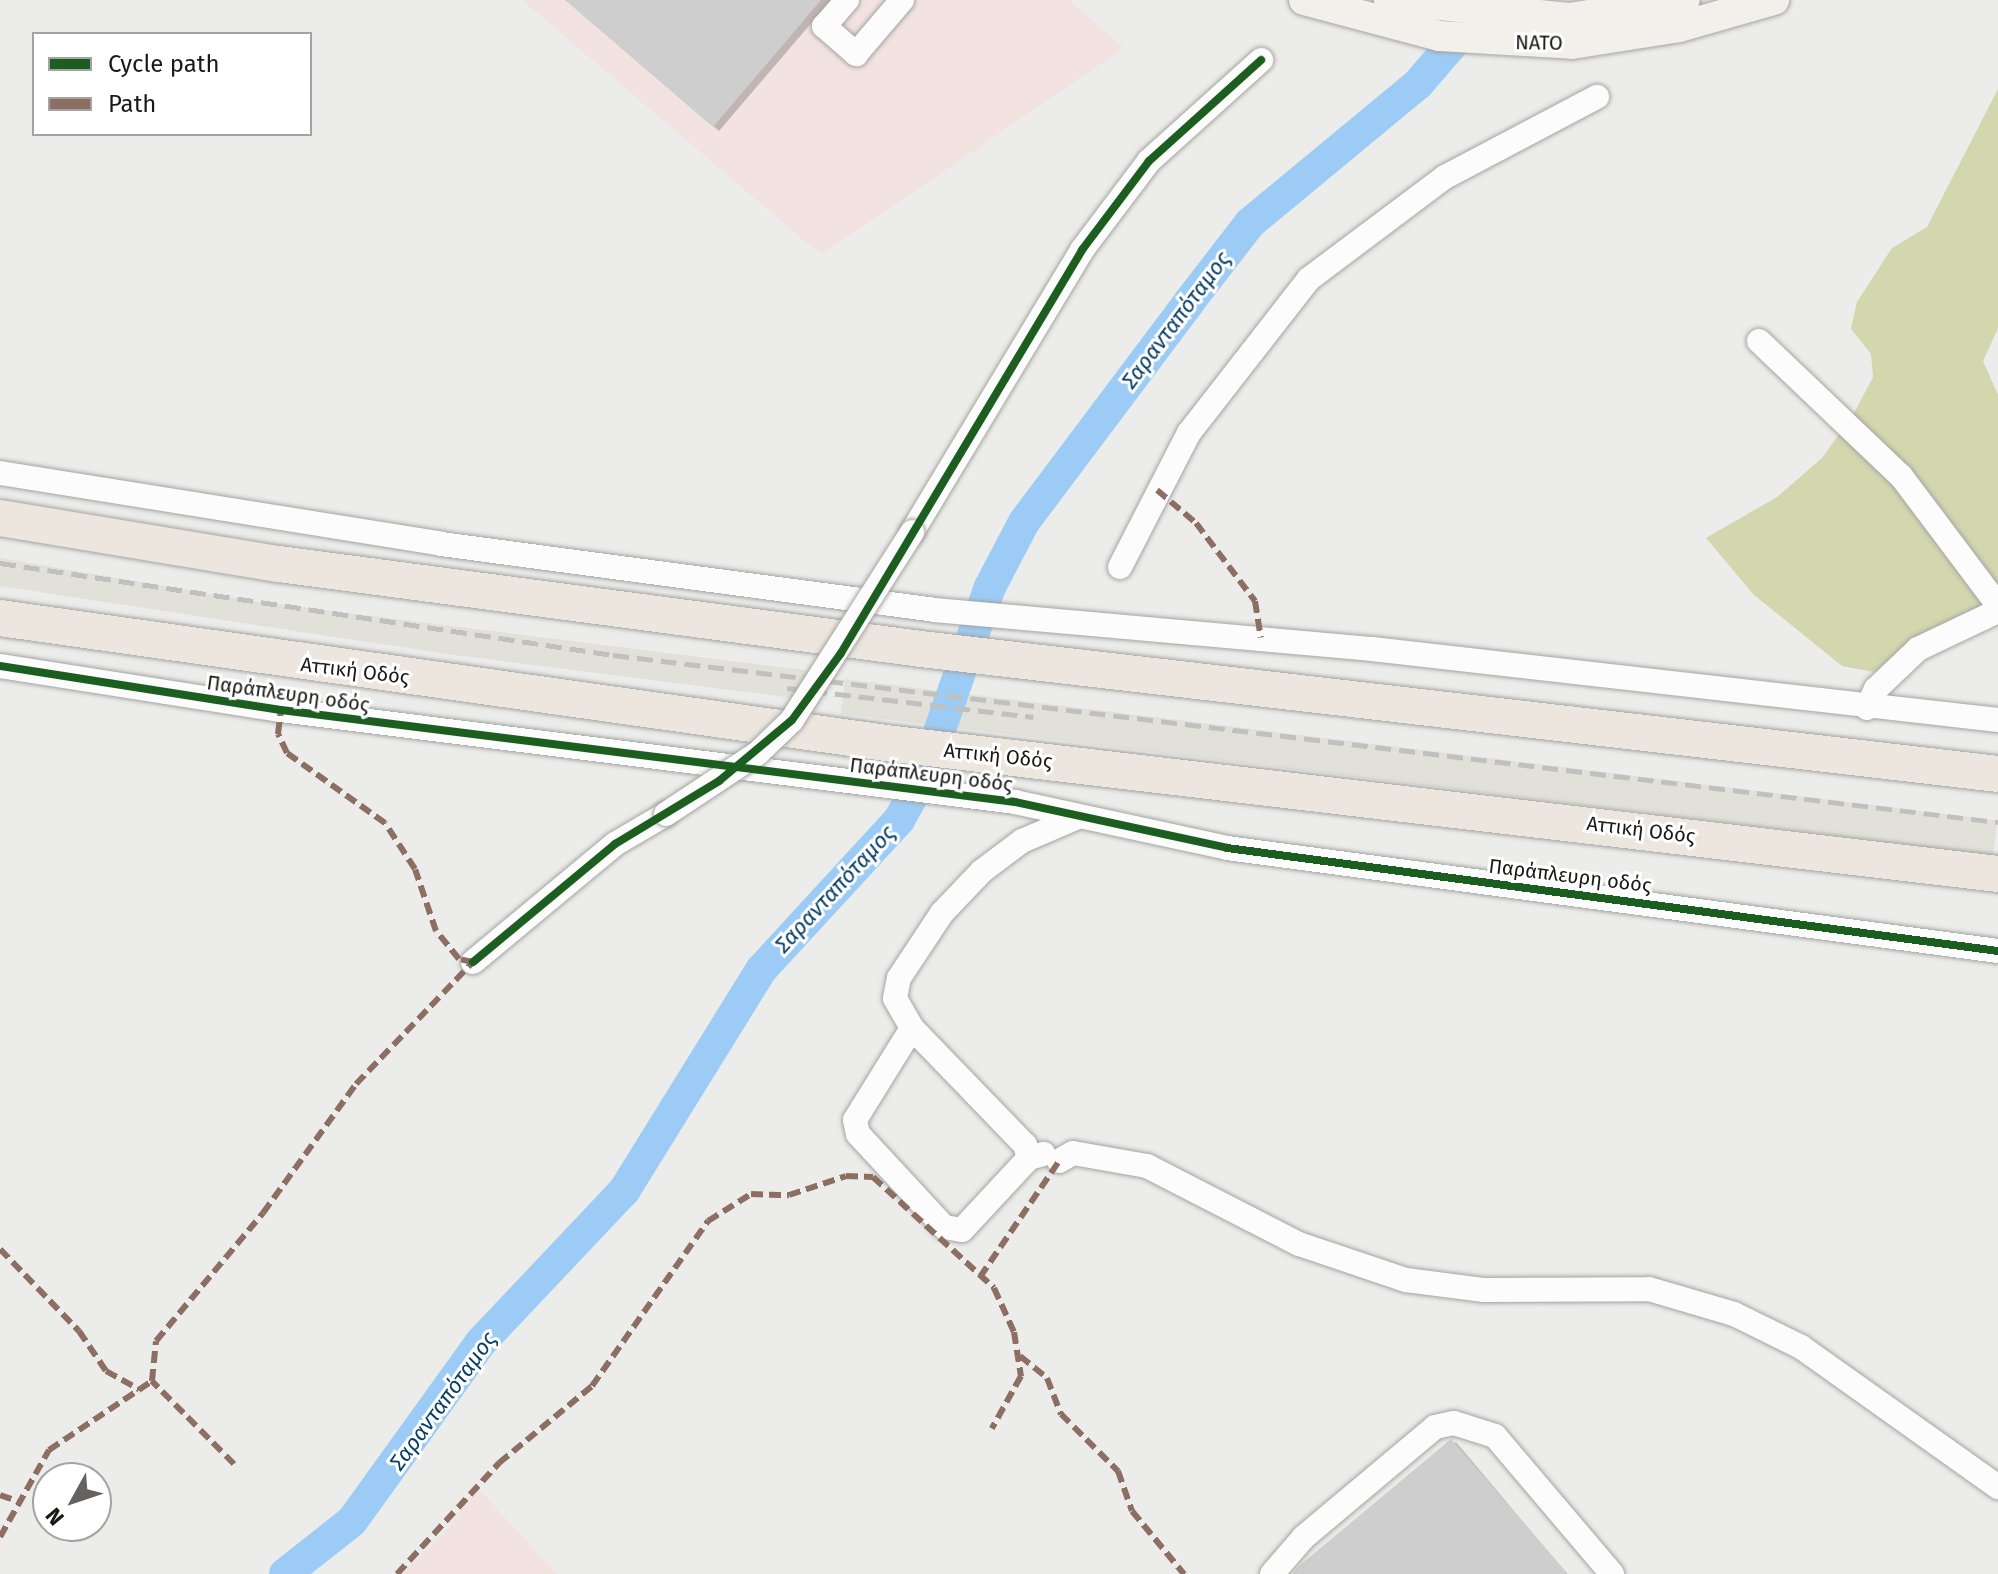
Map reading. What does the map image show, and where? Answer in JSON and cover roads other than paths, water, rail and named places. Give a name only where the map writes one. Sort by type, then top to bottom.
[{"type":"highway","points":[[0,518],[279,564],[921,649],[1998,774]]},
{"type":"highway","name":"Αττική Οδός","points":[[0,618],[886,743],[1998,874]]},
{"type":"main road","name":"ΝΑΤΟ","points":[[1304,0],[1383,12],[1571,31],[1679,27],[1774,0]]},
{"type":"main road","name":"ΝΑΤΟ","points":[[1571,31],[1685,0]]},
{"type":"street","points":[[847,0],[824,26],[856,54],[902,0]]},
{"type":"street","points":[[473,962],[615,844],[758,753],[792,720],[912,532],[1082,250],[1149,161],[1261,60]]},
{"type":"street","points":[[1120,567],[1189,433],[1309,279],[1445,177],[1597,97]]},
{"type":"street","points":[[1759,341],[1901,476],[1998,608],[1918,649],[1876,689],[1867,708]]},
{"type":"street","points":[[0,473],[441,544],[935,610],[1372,649],[1867,708],[1998,720]]},
{"type":"street","name":"Παράπλευρη οδός","points":[[0,666],[281,710],[955,794],[1227,848],[1998,951]]},
{"type":"street","points":[[1029,1158],[1025,1145],[912,1028],[895,998],[899,978],[942,913],[1022,841],[1078,817]]},
{"type":"street","points":[[912,1028],[855,1120],[858,1134],[954,1234],[1029,1158],[1066,1157],[1147,1166],[1299,1244],[1406,1280],[1484,1290],[1649,1289],[1760,1324],[1998,1487]]},
{"type":"street","points":[[1272,1574],[1304,1537],[1435,1427],[1454,1423],[1495,1436],[1612,1574]]},
{"type":"waterway","name":"Σαρανταπόταμος","points":[[285,1574],[352,1521],[482,1341],[624,1191],[761,970],[899,820],[924,775],[990,587],[1024,522],[1189,302],[1250,223],[1418,84],[1473,20]]},
{"type":"railway","points":[[0,563],[613,655],[1998,822]]},
{"type":"railway","points":[[787,688],[1033,717]]}]
